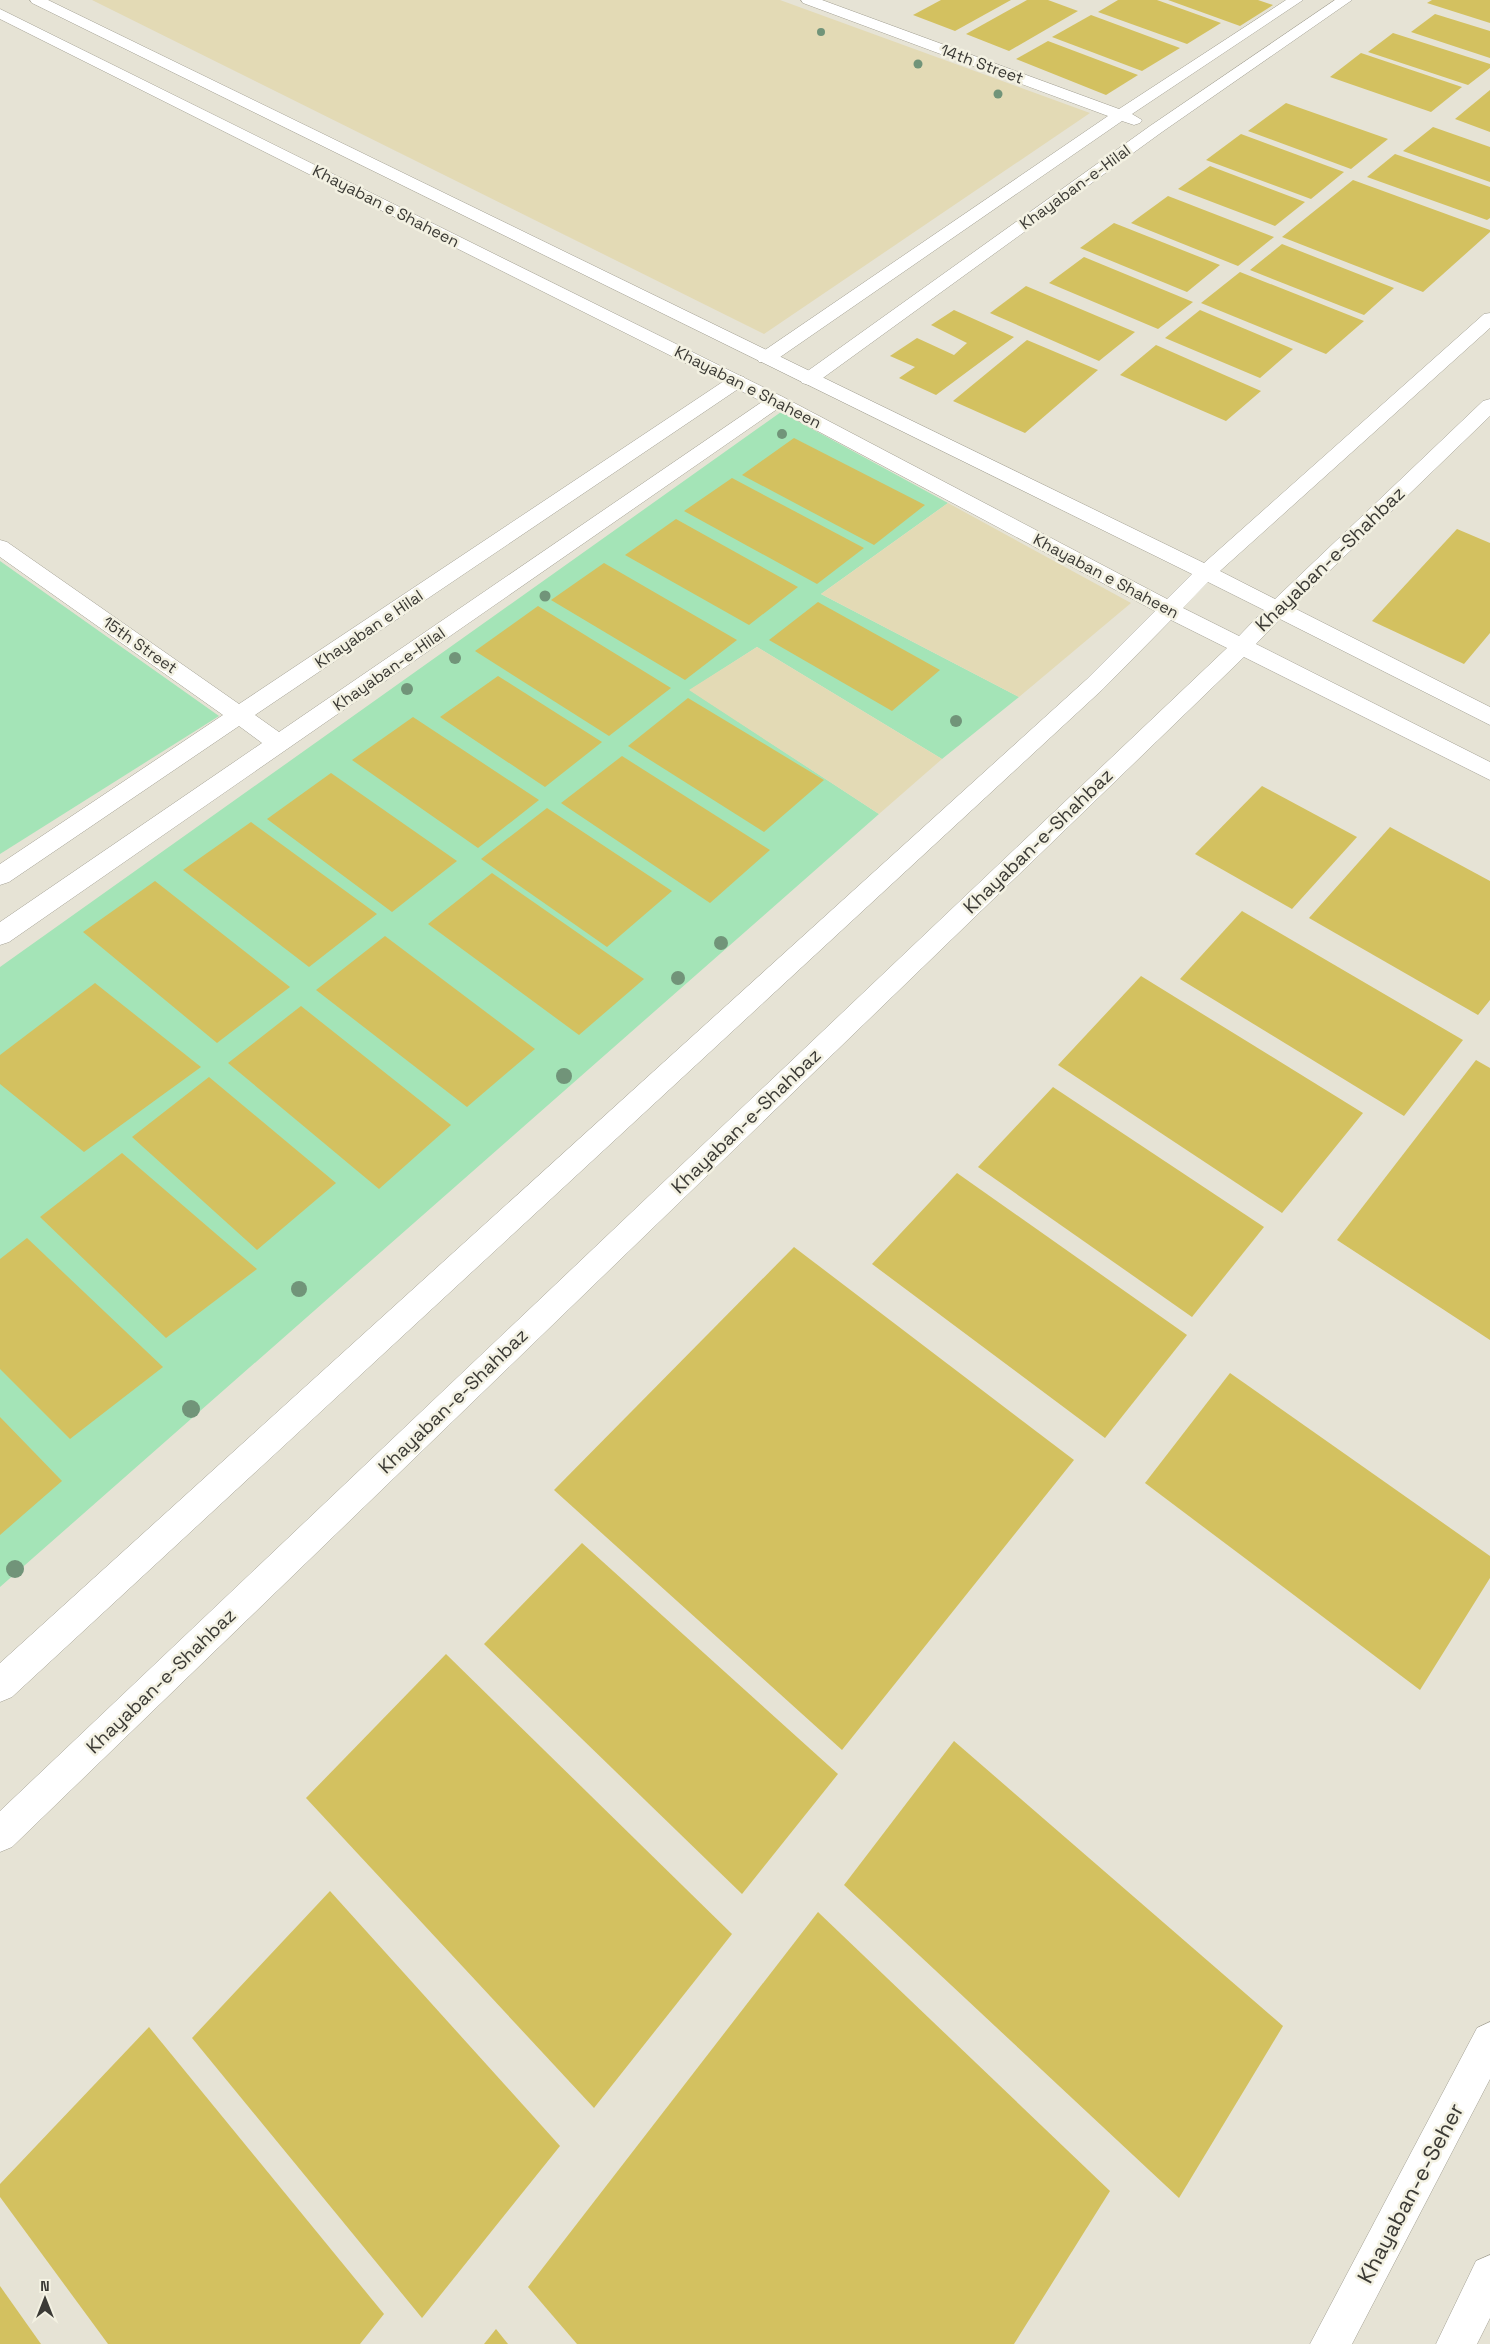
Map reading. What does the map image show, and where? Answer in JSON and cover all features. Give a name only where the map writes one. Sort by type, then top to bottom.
[{"type":"main road","name":"Khayaban e Shaheen","points":[[37,0],[1206,572],[1490,717]]},
{"type":"main road","name":"14th Street","points":[[808,0],[1156,128]]},
{"type":"main road","points":[[766,358],[1120,116],[1296,0]]},
{"type":"main road","points":[[1315,0],[1340,3]]},
{"type":"main road","name":"Khayaban-e-Hilal","points":[[809,379],[1156,128],[1340,3]]},
{"type":"main road","name":"Khayaban e Shaheen","points":[[0,13],[737,381],[1168,609],[1490,772]]},
{"type":"main road","points":[[90,58],[126,44]]},
{"type":"main road","points":[[0,1685],[1088,691],[1206,572],[1490,318]]},
{"type":"main road","name":"Khayaban e Hilal","points":[[0,876],[737,381]]},
{"type":"main road","name":"Khayaban-e-Hilal","points":[[0,935],[776,401]]},
{"type":"main road","name":"Khayaban-e-Shahbaz","points":[[0,1835],[1242,646],[1277,609],[1490,405]]},
{"type":"main road","name":"15th Street","points":[[0,546],[280,744]]},
{"type":"main road","name":"Khayaban-e-Seher","points":[[1330,2344],[1490,2041]]},
{"type":"main road","points":[[1456,2344],[1490,2275]]},
{"type":"green space","points":[[781,412],[948,503],[821,594],[1019,697],[942,759],[757,647],[690,690],[879,814],[0,1587],[0,967]]},
{"type":"green space","points":[[0,561],[219,716],[0,854]]},
{"type":"sand","points":[[92,0],[780,0],[1090,113],[764,334]]},
{"type":"sand","points":[[948,503],[1131,603],[1019,697],[821,594]]},
{"type":"sand","points":[[757,647],[942,759],[879,814],[689,690]]},
{"type":"building","points":[[941,0],[1011,0],[955,31],[913,15]]},
{"type":"building","points":[[1027,0],[1048,0],[1078,11],[1009,51],[966,34]]},
{"type":"building","points":[[1118,0],[1157,0],[1221,23],[1187,44],[1098,12]]},
{"type":"building","points":[[1168,0],[1258,0],[1273,5],[1240,26]]},
{"type":"building","points":[[1432,0],[1490,0],[1490,23],[1427,3]]},
{"type":"building","points":[[1435,14],[1490,31],[1490,58],[1411,32]]},
{"type":"building","points":[[1091,15],[1180,48],[1142,71],[1052,37]]},
{"type":"building","points":[[1393,33],[1490,64],[1490,68],[1468,85],[1368,52]]},
{"type":"building","points":[[1048,41],[1138,75],[1106,95],[1016,59]]},
{"type":"building","points":[[1361,53],[1462,87],[1431,112],[1330,77]]},
{"type":"building","points":[[1490,90],[1490,132],[1455,119]]},
{"type":"building","points":[[1286,103],[1388,139],[1351,169],[1248,131]]},
{"type":"building","points":[[1433,127],[1490,147],[1490,182],[1403,151]]},
{"type":"building","points":[[1241,134],[1344,172],[1311,199],[1206,160]]},
{"type":"building","points":[[1395,154],[1490,187],[1490,218],[1487,220],[1367,177]]},
{"type":"building","points":[[1210,166],[1305,202],[1275,226],[1178,189]]},
{"type":"building","points":[[1353,180],[1490,230],[1490,232],[1423,292],[1282,237]]},
{"type":"building","points":[[1168,196],[1274,237],[1238,266],[1131,223]]},
{"type":"building","points":[[1114,223],[1220,265],[1187,292],[1080,248]]},
{"type":"building","points":[[1282,244],[1394,288],[1364,315],[1250,270]]},
{"type":"building","points":[[1084,257],[1193,302],[1158,329],[1049,283]]},
{"type":"building","points":[[1240,272],[1364,321],[1326,354],[1201,303]]},
{"type":"building","points":[[1026,286],[1135,332],[1099,361],[990,313]]},
{"type":"building","points":[[954,310],[1014,337],[936,395],[899,378],[915,367],[890,356],[917,338],[954,355],[967,343],[931,325]]},
{"type":"building","points":[[1200,310],[1293,349],[1260,378],[1165,338]]},
{"type":"building","points":[[1027,340],[1098,370],[1025,433],[953,401]]},
{"type":"building","points":[[1156,345],[1261,391],[1226,421],[1120,375]]},
{"type":"building","points":[[794,438],[925,505],[874,545],[742,475]]},
{"type":"building","points":[[732,478],[864,548],[817,584],[684,511]]},
{"type":"building","points":[[676,519],[798,587],[749,625],[625,555]]},
{"type":"building","points":[[1457,529],[1490,543],[1490,633],[1464,664],[1372,621]]},
{"type":"building","points":[[604,563],[737,640],[685,680],[551,600]]},
{"type":"building","points":[[818,602],[940,670],[892,711],[769,640]]},
{"type":"building","points":[[538,606],[671,688],[609,736],[475,651]]},
{"type":"building","points":[[498,676],[602,742],[545,787],[440,717]]},
{"type":"building","points":[[688,698],[824,780],[764,832],[628,746]]},
{"type":"building","points":[[413,717],[539,800],[478,848],[352,760]]},
{"type":"building","points":[[622,756],[770,850],[710,903],[561,803]]},
{"type":"building","points":[[331,773],[457,861],[392,912],[267,819]]},
{"type":"building","points":[[1262,786],[1357,837],[1292,909],[1195,854]]},
{"type":"building","points":[[547,808],[672,891],[607,947],[481,859]]},
{"type":"building","points":[[251,822],[377,914],[309,967],[183,870]]},
{"type":"building","points":[[1390,827],[1490,881],[1490,1000],[1478,1015],[1309,918]]},
{"type":"building","points":[[492,873],[644,979],[579,1035],[428,924]]},
{"type":"building","points":[[155,881],[290,987],[217,1043],[83,932]]},
{"type":"building","points":[[1242,911],[1463,1040],[1404,1116],[1180,979]]},
{"type":"building","points":[[385,936],[535,1049],[467,1107],[316,990]]},
{"type":"building","points":[[1141,976],[1363,1113],[1282,1213],[1058,1065]]},
{"type":"building","points":[[95,983],[201,1067],[84,1152],[0,1084],[0,1055]]},
{"type":"building","points":[[301,1006],[451,1125],[379,1189],[228,1063]]},
{"type":"building","points":[[1476,1060],[1490,1068],[1490,1340],[1337,1240]]},
{"type":"building","points":[[209,1077],[336,1183],[257,1250],[132,1137]]},
{"type":"building","points":[[1053,1087],[1264,1227],[1192,1317],[978,1167]]},
{"type":"building","points":[[122,1153],[257,1269],[166,1338],[40,1217]]},
{"type":"building","points":[[957,1173],[1187,1335],[1105,1438],[872,1264]]},
{"type":"building","points":[[27,1238],[163,1367],[70,1439],[0,1369],[0,1259]]},
{"type":"building","points":[[794,1247],[1074,1460],[842,1750],[554,1490]]},
{"type":"building","points":[[1230,1373],[1490,1556],[1490,1578],[1420,1690],[1145,1483]]},
{"type":"building","points":[[0,1417],[62,1481],[0,1535]]},
{"type":"building","points":[[582,1543],[838,1774],[742,1894],[484,1644]]},
{"type":"building","points":[[446,1654],[732,1934],[594,2108],[306,1798]]},
{"type":"building","points":[[954,1741],[1283,2026],[1179,2198],[844,1885]]},
{"type":"building","points":[[330,1891],[560,2146],[422,2318],[192,2038]]},
{"type":"building","points":[[818,1912],[1110,2191],[1014,2344],[577,2344],[528,2287]]},
{"type":"building","points":[[149,2027],[384,2314],[360,2344],[108,2344],[0,2197],[0,2184]]},
{"type":"building","points":[[0,2286],[41,2344],[0,2344]]},
{"type":"building","points":[[496,2329],[508,2344],[484,2344]]}]
